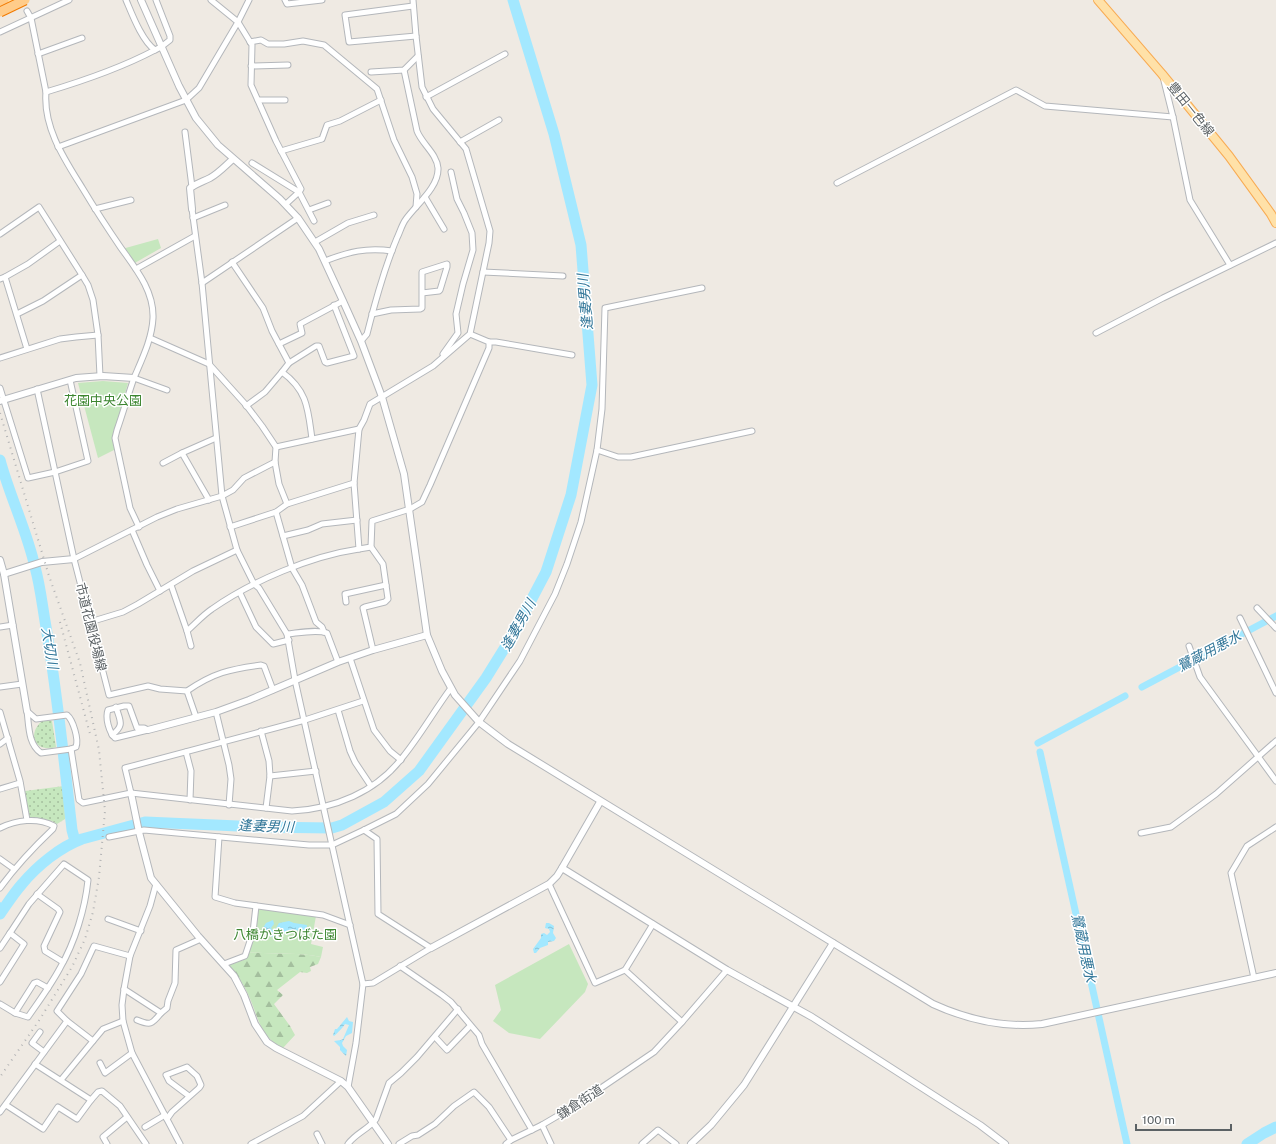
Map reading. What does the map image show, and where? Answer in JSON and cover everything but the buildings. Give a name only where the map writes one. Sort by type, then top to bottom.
[{"type":"highway","points":[[0,2],[4,0]]},
{"type":"highway","points":[[0,12],[26,0]]},
{"type":"main road","points":[[0,6],[13,0]]},
{"type":"main road","points":[[0,9],[20,0]]},
{"type":"main road","name":"豊田一色線","points":[[1098,0],[1230,156],[1274,214],[1276,223]]},
{"type":"street","points":[[0,32],[69,0]]},
{"type":"street","points":[[126,0],[146,40],[155,50]]},
{"type":"street","points":[[141,0],[161,47],[196,118],[210,136],[233,158],[286,204],[315,242],[325,261],[361,341],[382,397],[404,474],[428,635],[442,671],[455,695],[479,722],[508,744],[600,802],[933,1004],[951,1012],[976,1020],[1022,1026],[1042,1024],[1276,973]]},
{"type":"street","points":[[46,92],[124,65],[161,47],[170,40],[170,36],[156,0]]},
{"type":"street","points":[[211,0],[238,22],[252,45],[250,82],[281,151],[301,189],[286,204]]},
{"type":"street","points":[[58,147],[186,100],[199,88],[238,22],[249,0]]},
{"type":"street","points":[[285,0],[287,4],[322,0]]},
{"type":"street","points":[[359,549],[354,483],[359,429],[370,404],[433,366],[470,334],[489,243],[490,231],[466,149],[433,109],[422,87],[413,3],[345,15],[349,42],[416,36]]},
{"type":"street","points":[[27,11],[31,18],[46,92],[45,100],[50,127],[58,147],[95,209],[136,269],[151,299],[153,318],[150,338],[134,378],[115,438],[130,508],[139,527]]},
{"type":"street","points":[[38,54],[82,38]]},
{"type":"street","points":[[250,42],[261,40],[268,44],[284,44],[303,41],[324,45],[377,88],[394,140],[412,177],[417,194],[416,208]]},
{"type":"street","points":[[426,97],[505,54]]},
{"type":"street","points":[[371,72],[404,70],[418,56]]},
{"type":"street","points":[[251,66],[288,65]]},
{"type":"street","points":[[361,341],[367,334],[392,251],[406,219],[432,187],[438,168],[432,152],[419,136],[404,70]]},
{"type":"street","points":[[1162,74],[1173,117],[1190,200],[1230,265]]},
{"type":"street","points":[[837,183],[1016,90],[1044,106],[1173,117]]},
{"type":"street","points":[[258,100],[285,100]]},
{"type":"street","points":[[281,151],[322,139],[327,125],[340,121],[381,100]]},
{"type":"street","points":[[460,142],[499,120]]},
{"type":"street","points":[[185,132],[192,187],[190,188],[192,210],[202,283],[222,496],[237,550],[254,584],[259,588],[288,637],[295,680],[306,720],[363,984],[356,1043],[348,1087]]},
{"type":"street","points":[[192,187],[219,172],[233,158]]},
{"type":"street","points":[[252,163],[299,192],[314,220]]},
{"type":"street","points":[[439,360],[458,333],[456,314],[473,250],[472,233],[457,199],[451,172]]},
{"type":"street","points":[[425,197],[444,229]]},
{"type":"street","points":[[95,209],[131,200]]},
{"type":"street","points":[[309,210],[328,203]]},
{"type":"street","points":[[193,218],[225,205]]},
{"type":"street","points":[[0,234],[39,207],[88,286],[93,300],[98,335],[100,376]]},
{"type":"street","points":[[315,242],[348,223],[374,215]]},
{"type":"street","points":[[202,283],[298,218]]},
{"type":"street","points":[[136,269],[195,236]]},
{"type":"street","points":[[27,349],[18,314],[2,278],[28,264],[60,241]]},
{"type":"street","points":[[1096,333],[1276,242]]},
{"type":"street","points":[[325,261],[350,252],[363,250],[379,249],[392,251]]},
{"type":"street","points":[[232,262],[263,308],[272,331],[289,363]]},
{"type":"street","points":[[372,314],[390,310],[422,308],[422,292],[422,272],[447,264],[440,290],[422,292]]},
{"type":"street","points":[[483,272],[563,276]]},
{"type":"street","points":[[18,314],[43,301],[82,275]]},
{"type":"street","points":[[109,837],[144,830],[309,845],[332,843],[364,830],[396,814],[428,784],[479,722],[520,662],[555,594],[581,522],[597,450],[602,409],[605,308],[702,288]]},
{"type":"street","points":[[279,344],[302,334],[300,324],[343,301]]},
{"type":"street","points":[[246,406],[265,392],[289,363],[316,346],[319,346],[325,362],[354,356],[334,306]]},
{"type":"street","points":[[470,334],[490,342],[572,355]]},
{"type":"street","points":[[0,358],[60,339],[98,335]]},
{"type":"street","points":[[150,338],[209,364],[246,406],[276,447],[275,462],[279,484],[287,504]]},
{"type":"street","points":[[373,650],[364,608],[387,601],[383,564],[371,547],[372,521],[410,509],[422,502],[489,348],[490,342]]},
{"type":"street","points":[[282,372],[291,379],[306,400],[312,439]]},
{"type":"street","points":[[2,400],[70,380],[100,376],[134,378],[168,390]]},
{"type":"street","points":[[0,388],[2,400],[28,478],[55,472],[88,461],[70,380]]},
{"type":"street","name":"市道花園役場線","points":[[37,389],[74,559],[109,695],[148,686],[160,689],[187,691]]},
{"type":"street","points":[[276,447],[359,429]]},
{"type":"street","points":[[597,450],[618,457],[632,457],[752,431]]},
{"type":"street","points":[[163,463],[216,438]]},
{"type":"street","points":[[182,453],[209,500]]},
{"type":"street","points":[[2,575],[42,562],[74,559],[157,517],[222,496],[233,490],[244,478],[275,462]]},
{"type":"street","points":[[230,527],[276,512],[287,504],[354,483]]},
{"type":"street","points":[[276,512],[292,568],[302,585],[316,622],[322,627],[324,632],[327,633],[338,662]]},
{"type":"street","points":[[283,536],[308,530],[322,524],[357,520]]},
{"type":"street","points":[[132,530],[146,565],[160,591]]},
{"type":"street","points":[[187,631],[212,609],[254,584],[292,568],[338,552],[371,547]]},
{"type":"street","points":[[90,622],[123,612],[193,571],[237,550]]},
{"type":"street","points":[[0,560],[13,625],[33,746],[41,753],[71,749],[76,747],[78,744],[74,724],[71,718],[67,715],[36,719]]},
{"type":"street","points":[[171,585],[187,631],[190,646]]},
{"type":"street","points":[[346,602],[345,594],[386,585]]},
{"type":"street","points":[[240,592],[256,627],[273,644],[288,637],[305,632],[324,632]]},
{"type":"street","points":[[1257,608],[1276,628]]},
{"type":"street","points":[[1240,618],[1276,693]]},
{"type":"street","points":[[0,628],[13,625]]},
{"type":"street","points":[[137,728],[129,706],[108,710],[106,714],[111,734],[115,738],[133,734],[216,712],[273,690],[338,662],[373,650],[428,635]]},
{"type":"street","points":[[1189,646],[1200,676],[1276,781]]},
{"type":"street","points":[[350,658],[374,730],[390,751],[401,760]]},
{"type":"street","points":[[196,717],[187,691],[202,680],[219,673],[238,668],[261,665],[264,666],[273,690]]},
{"type":"street","points":[[0,687],[22,684]]},
{"type":"street","points":[[71,749],[79,800],[81,802],[90,802],[131,793],[292,811],[310,810],[349,799],[371,786],[384,776],[401,760],[451,688]]},
{"type":"street","points":[[364,701],[306,720],[126,768],[151,878],[200,939],[234,976],[244,994],[255,1024],[267,1042],[288,1055],[341,1081],[348,1087],[388,1144]]},
{"type":"street","points":[[112,735],[119,730],[121,724],[116,708]]},
{"type":"street","points":[[338,710],[355,762],[371,786]]},
{"type":"street","points":[[28,711],[36,719]]},
{"type":"street","points":[[0,712],[20,783],[27,820]]},
{"type":"street","points":[[216,712],[230,765],[231,779],[229,805]]},
{"type":"street","points":[[30,729],[36,719]]},
{"type":"street","points":[[137,728],[144,728],[148,730]]},
{"type":"street","points":[[133,734],[137,728]]},
{"type":"street","points":[[261,731],[269,761],[270,776],[266,808]]},
{"type":"street","points":[[0,744],[8,738]]},
{"type":"street","points":[[1140,834],[1171,827],[1216,794],[1276,741]]},
{"type":"street","points":[[186,752],[191,771],[190,800]]},
{"type":"street","points":[[270,776],[316,771]]},
{"type":"street","points":[[0,789],[20,783]]},
{"type":"street","points":[[363,984],[373,983],[431,948],[549,884],[562,868],[600,802]]},
{"type":"street","points":[[0,828],[13,822],[27,820],[54,826],[54,829],[39,842],[14,869],[0,888]]},
{"type":"street","points":[[1254,978],[1231,873],[1247,846],[1276,827]]},
{"type":"street","points":[[364,830],[377,839],[378,914],[431,948]]},
{"type":"street","points":[[219,837],[215,897],[235,903],[323,915],[350,925]]},
{"type":"street","points":[[0,859],[14,869]]},
{"type":"street","points":[[0,948],[37,894],[64,864],[88,880],[80,920],[63,962],[48,988],[28,1017],[15,1013],[0,1004]]},
{"type":"street","points":[[562,868],[727,970],[812,1017],[968,1118],[1004,1144]]},
{"type":"street","points":[[156,884],[141,931],[130,956],[122,1005],[123,1021],[132,1053],[179,1144]]},
{"type":"street","points":[[549,884],[595,984],[625,970],[653,924]]},
{"type":"street","points":[[37,894],[60,912],[44,946],[45,951],[63,962]]},
{"type":"street","points":[[224,964],[245,956],[253,932],[256,906]]},
{"type":"street","points":[[108,918],[141,931]]},
{"type":"street","points":[[0,982],[24,944],[10,933]]},
{"type":"street","points":[[137,1020],[149,1024],[153,1023],[167,1008],[175,983],[176,950],[200,939]]},
{"type":"street","points":[[691,1144],[711,1125],[744,1085],[833,943]]},
{"type":"street","points":[[93,1042],[57,1012],[81,974],[94,946],[130,956]]},
{"type":"street","points":[[400,966],[442,995],[458,1009],[470,1026],[479,1035],[482,1044],[532,1130]]},
{"type":"street","points":[[625,970],[682,1022]]},
{"type":"street","name":"鎌倉街道","points":[[506,1144],[576,1105],[654,1052],[727,970]]},
{"type":"street","points":[[15,1013],[34,983],[37,982],[48,988]]},
{"type":"street","points":[[124,988],[161,1013]]},
{"type":"street","points":[[348,1144],[353,1136],[376,1119],[388,1083],[401,1073],[435,1037],[458,1009]]},
{"type":"street","points":[[0,1112],[67,1021]]},
{"type":"street","points":[[61,1080],[103,1029],[123,1021]]},
{"type":"street","points":[[435,1037],[447,1050],[470,1026]]},
{"type":"street","points":[[40,1032],[32,1043],[44,1052]]},
{"type":"street","points":[[100,1063],[105,1073],[132,1053]]},
{"type":"street","points":[[35,1064],[91,1100]]},
{"type":"street","points":[[146,1127],[166,1117],[199,1088],[201,1085],[197,1076],[187,1067],[166,1075],[170,1081],[189,1096]]},
{"type":"street","points":[[251,1144],[304,1116],[341,1081]]},
{"type":"street","points":[[6,1105],[43,1129],[58,1107],[77,1119],[98,1092],[102,1091],[120,1106],[146,1144]]},
{"type":"street","points":[[399,1144],[412,1136],[418,1135],[435,1124],[454,1106],[474,1092],[489,1107],[511,1140]]},
{"type":"street","points":[[107,1144],[103,1137],[127,1117]]},
{"type":"street","points":[[542,1125],[551,1144]]},
{"type":"street","points":[[642,1144],[658,1130],[676,1144]]},
{"type":"street","points":[[316,1134],[322,1144]]},
{"type":"green space","points":[[158,239],[161,248],[133,264],[122,249]]},
{"type":"green space","name":"花園中央公園","points":[[103,381],[128,383],[114,433],[114,450],[98,458],[78,383]]},
{"type":"green space","points":[[42,721],[52,721],[56,747],[43,747],[36,742],[34,737],[35,732],[37,726]]},
{"type":"green space","points":[[64,786],[65,819],[57,824],[52,821],[29,818],[25,791]]},
{"type":"green space","name":"八橋かきつばた園","points":[[260,909],[316,916],[311,944],[323,947],[321,957],[248,952],[257,912]]},
{"type":"green space","points":[[569,944],[588,984],[585,992],[540,1039],[509,1033],[493,1021],[501,1010],[495,985]]},
{"type":"green space","points":[[248,952],[321,957],[318,964],[310,967],[311,971],[307,973],[300,972],[277,990],[283,995],[274,1004],[295,1035],[283,1048],[269,1038],[264,1032],[246,990],[229,965],[246,959]]},
{"type":"water","points":[[273,920],[274,924],[271,928],[274,932],[279,923],[289,921],[307,925],[306,931],[286,932],[279,941],[266,933],[263,928],[266,923]]},
{"type":"water","points":[[546,923],[554,926],[553,933],[556,938],[554,941],[548,942],[548,945],[540,948],[536,953],[534,953],[533,949],[541,938],[541,934],[544,933],[547,935],[550,932],[549,929],[545,928]]},
{"type":"water","points":[[347,1017],[349,1021],[353,1022],[352,1033],[346,1036],[342,1043],[347,1050],[346,1056],[334,1041],[343,1039],[349,1025],[345,1024],[334,1036],[333,1035],[335,1029],[337,1029]]},
{"type":"waterway","name":"逢妻男川","points":[[0,914],[28,877],[57,852],[82,839],[145,822],[259,827],[332,828],[342,825],[384,802],[419,771],[486,678],[514,633],[546,572],[571,495],[592,385],[581,245],[554,134],[513,0]]},
{"type":"waterway","name":"大切川","points":[[0,460],[28,540],[41,594],[60,725],[72,830],[75,841]]},
{"type":"waterway","name":"鷺蔵用悪水","points":[[1142,687],[1276,616]]},
{"type":"waterway","name":"鷺蔵用悪水","points":[[1038,743],[1125,696]]},
{"type":"waterway","name":"鷺蔵用悪水","points":[[1040,752],[1127,1144]]},
{"type":"waterway","name":"逢妻男川","points":[[0,903],[4,909]]},
{"type":"waterway","points":[[1247,1144],[1276,1127]]},
{"type":"railway","points":[[0,413],[49,576],[80,663],[99,750],[105,811],[99,877],[93,912],[85,939],[72,967],[40,1019],[0,1077]]},
{"type":"railway","points":[[60,622],[90,734]]}]
